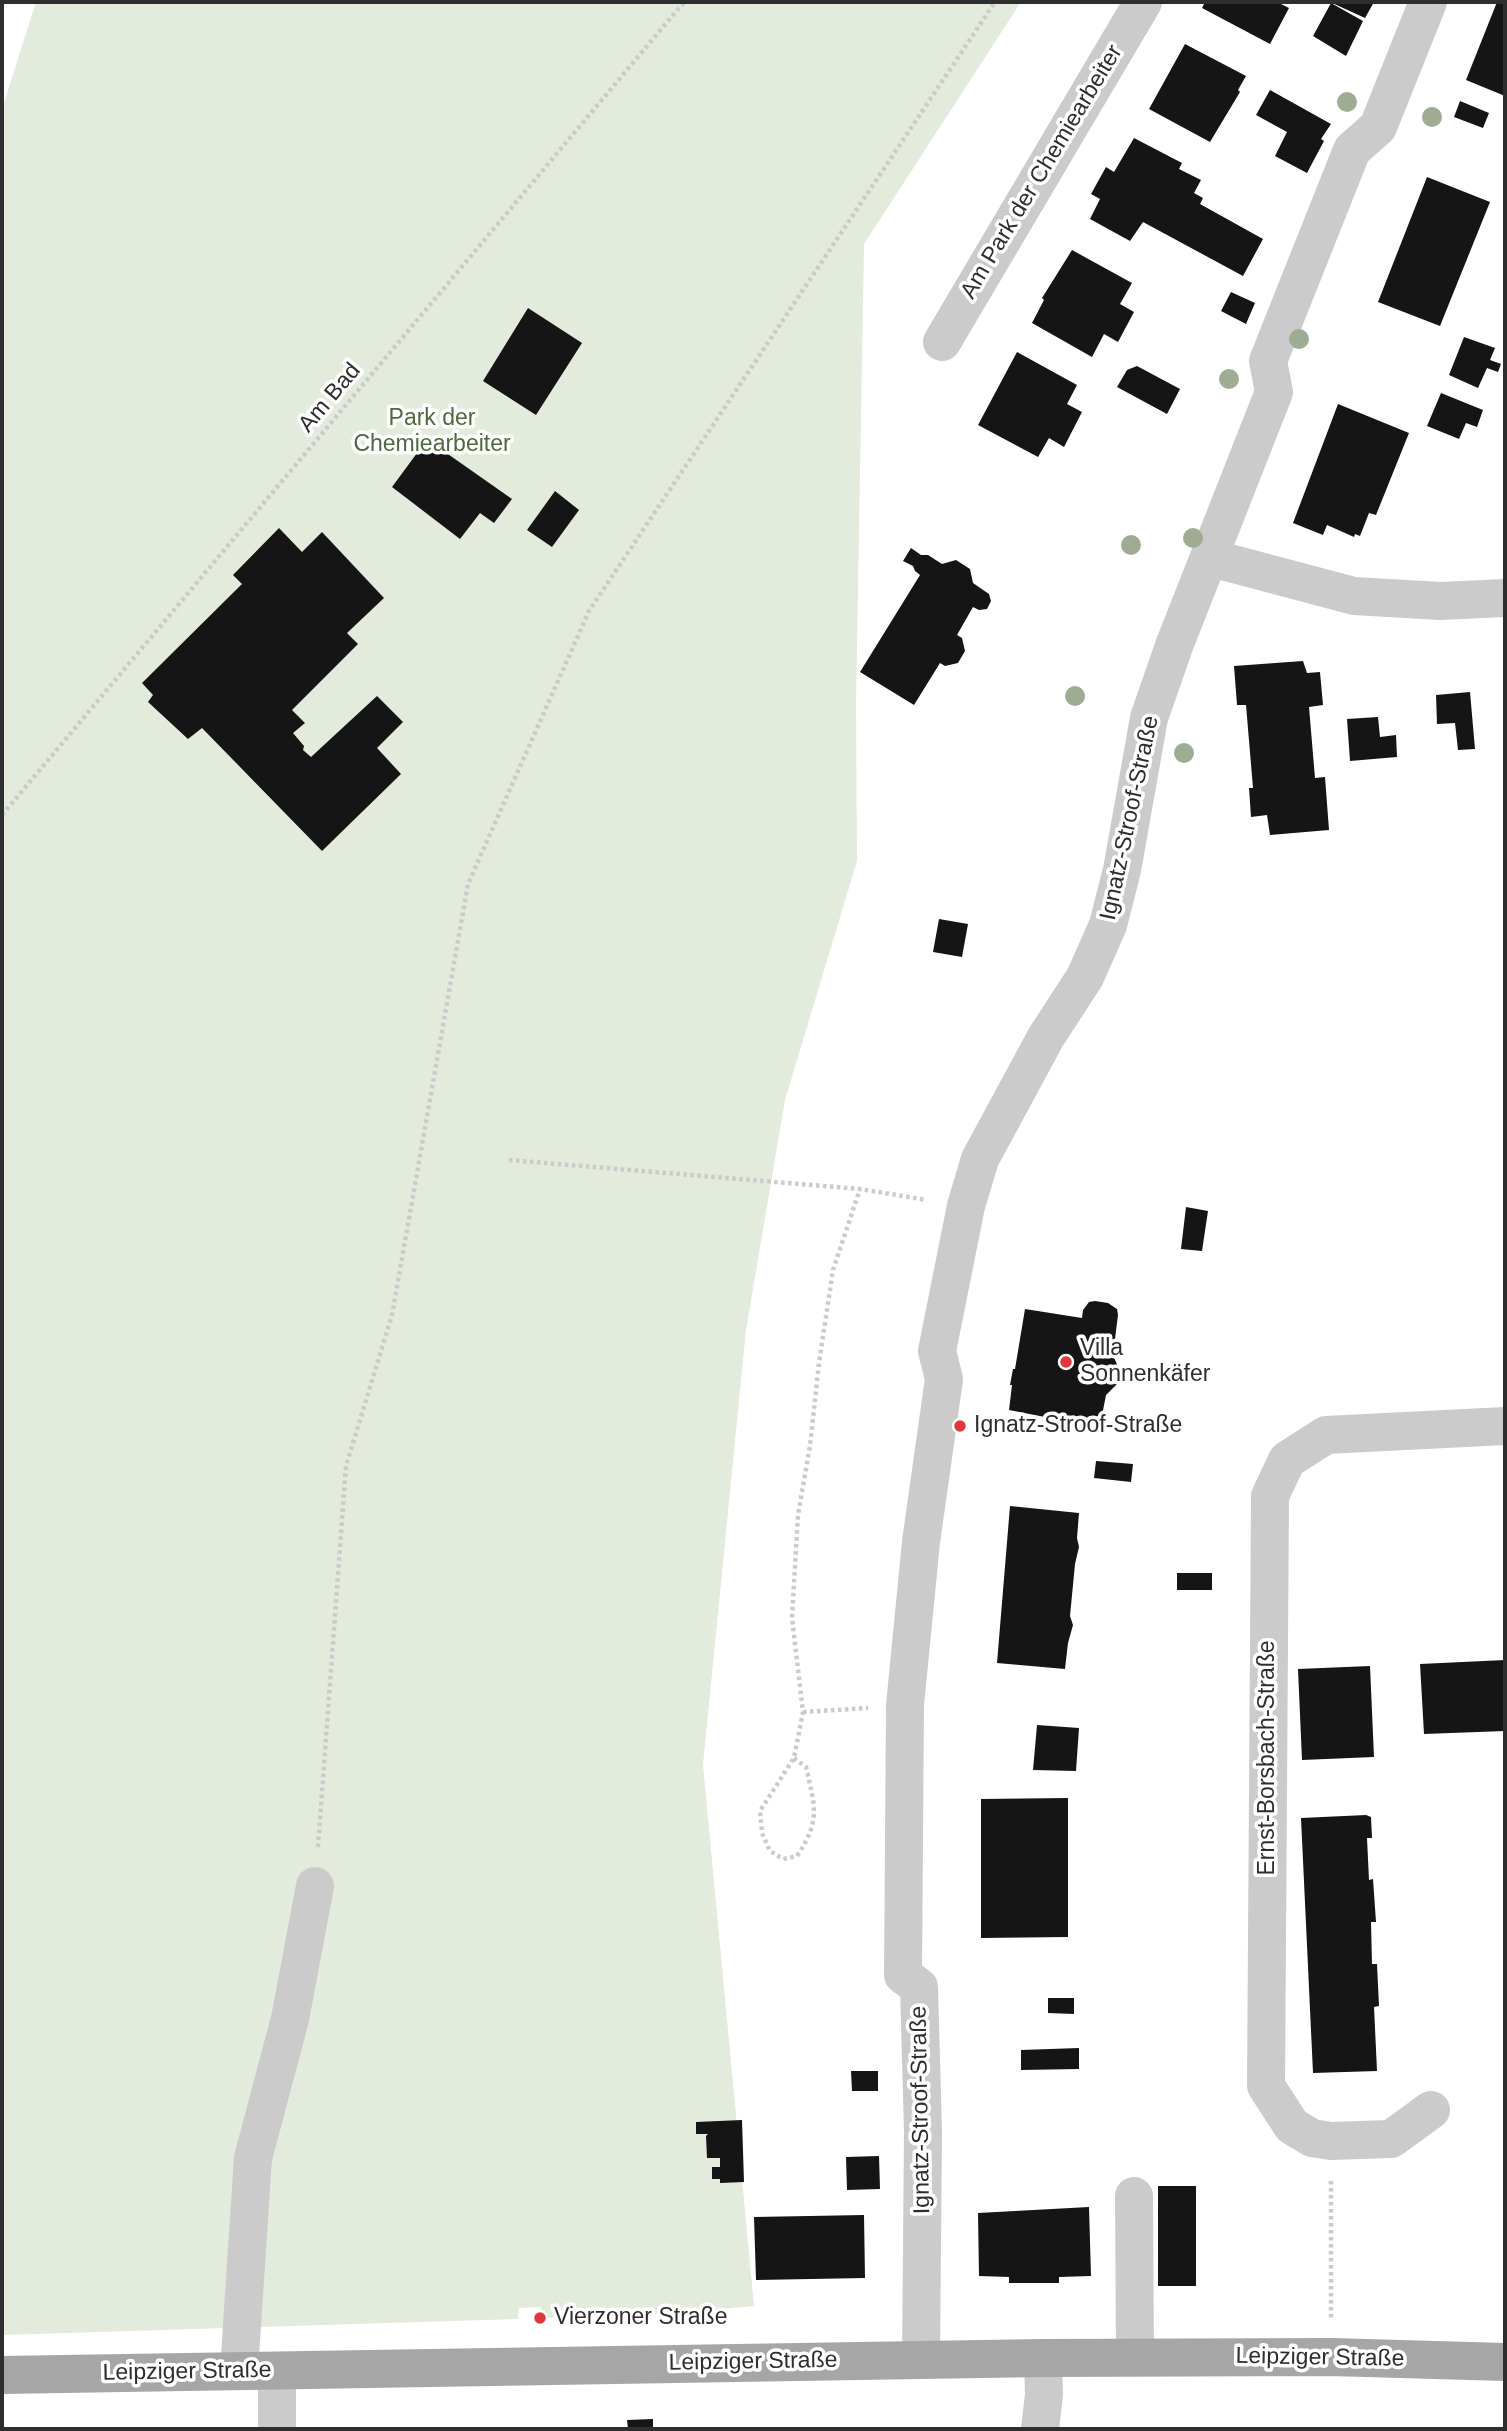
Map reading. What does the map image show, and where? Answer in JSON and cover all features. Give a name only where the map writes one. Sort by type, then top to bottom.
[{"type":"main road","name":"Leipziger Straße","points":[[2,2375],[1135,2357],[1331,2357],[1505,2362]]},
{"type":"street","name":"Am Park der Chemiearbeiter","points":[[942,342],[1143,2]]},
{"type":"street","name":"Ignatz-Stroof-Straße","points":[[921,2359],[923,2131],[919,1987],[903,1975],[905,1705],[921,1542],[944,1379],[937,1351],[966,1206],[980,1159],[1046,1037],[1085,977],[1108,925],[1122,870],[1149,718],[1174,646],[1274,392],[1268,361],[1352,150],[1378,127],[1428,2]]},
{"type":"street","points":[[1210,558],[1354,596],[1440,601],[1505,598]]},
{"type":"street","name":"Ernst-Borsbach-Straße","points":[[1431,2110],[1391,2139],[1331,2141],[1312,2138],[1292,2126],[1266,2087],[1270,1496],[1287,1460],[1326,1435],[1505,1426]]},
{"type":"street","points":[[239,2371],[253,2158],[290,2019],[315,1886]]},
{"type":"street","points":[[1134,2196],[1135,2357]]},
{"type":"street","points":[[1040,2429],[1044,2395],[1043,2358]]},
{"type":"street","points":[[277,2371],[277,2429]]},
{"type":"path","name":"Am Bad","points":[[2,815],[684,2]]},
{"type":"path","points":[[315,1886],[345,1466],[392,1315],[468,884],[589,611],[995,2]]},
{"type":"path","points":[[509,1160],[860,1189],[966,1206]]},
{"type":"path","points":[[794,1758],[806,1767],[815,1807],[810,1836],[797,1856],[783,1859],[770,1851],[762,1833],[760,1811],[794,1758],[803,1712],[792,1618],[797,1515],[810,1446],[833,1270],[860,1189]]},
{"type":"path","points":[[803,1712],[905,1705]]},
{"type":"path","points":[[1331,2141],[1331,2357]]},
{"type":"green space","name":"Park der Chemiearbeiter","points":[[36,2],[1021,2],[864,244],[856,703],[857,861],[785,1100],[746,1330],[703,1765],[754,2306],[681,2313],[541,2318],[541,2307],[519,2308],[518,2319],[2,2335],[2,109]]},
{"type":"building","points":[[1205,2],[1282,2],[1281,4],[1289,8],[1270,44],[1202,8]]},
{"type":"building","points":[[1330,2],[1374,2],[1365,18]]},
{"type":"building","points":[[1497,2],[1505,2],[1505,96],[1466,80]]},
{"type":"building","points":[[1331,3],[1363,21],[1346,56],[1313,36]]},
{"type":"building","points":[[1185,44],[1246,76],[1238,90],[1240,92],[1210,142],[1149,109]]},
{"type":"building","points":[[1270,90],[1331,124],[1321,139],[1324,141],[1307,173],[1275,156],[1287,132],[1256,115]]},
{"type":"building","points":[[1460,101],[1489,113],[1483,128],[1454,117]]},
{"type":"building","points":[[1134,138],[1182,163],[1179,169],[1201,180],[1194,193],[1203,198],[1200,204],[1263,239],[1243,276],[1143,222],[1130,241],[1090,219],[1100,199],[1091,194],[1106,167],[1114,172]]},
{"type":"building","points":[[1427,177],[1490,202],[1440,326],[1378,302]]},
{"type":"building","points":[[1072,250],[1132,283],[1120,304],[1134,312],[1118,342],[1104,334],[1092,357],[1032,323],[1044,300],[1042,298]]},
{"type":"building","points":[[1231,292],[1255,303],[1246,324],[1221,311]]},
{"type":"building","points":[[528,308],[582,343],[536,415],[483,381]]},
{"type":"building","points":[[1464,337],[1495,348],[1490,360],[1501,364],[1498,372],[1487,368],[1478,388],[1449,375]]},
{"type":"building","points":[[1017,352],[1077,385],[1067,404],[1082,412],[1064,447],[1049,438],[1038,457],[978,425]]},
{"type":"building","points":[[1137,366],[1180,389],[1167,414],[1117,387],[1127,370]]},
{"type":"building","points":[[1441,393],[1483,410],[1477,427],[1466,423],[1459,439],[1427,426]]},
{"type":"building","points":[[1338,404],[1409,433],[1376,515],[1369,513],[1360,536],[1355,534],[1354,537],[1327,525],[1323,535],[1293,523]]},
{"type":"building","points":[[435,445],[512,499],[494,523],[480,513],[460,539],[392,487],[420,449],[427,454]]},
{"type":"building","points":[[555,491],[579,510],[552,547],[527,530]]},
{"type":"building","points":[[279,528],[302,552],[322,532],[384,598],[347,633],[358,644],[292,710],[305,723],[293,733],[304,746],[303,750],[311,757],[377,696],[403,722],[377,748],[401,774],[322,851],[202,728],[188,739],[148,702],[153,695],[142,683],[242,584],[233,575]]},
{"type":"building","points":[[911,548],[942,564],[956,560],[970,569],[973,583],[989,594],[991,601],[987,609],[979,610],[973,607],[957,635],[962,638],[965,651],[958,663],[945,666],[940,663],[914,705],[860,672],[920,575],[913,566],[903,561]]},
{"type":"building","points":[[1303,661],[1307,673],[1320,672],[1323,705],[1309,707],[1315,778],[1325,777],[1329,830],[1270,835],[1267,815],[1251,817],[1249,788],[1253,788],[1246,705],[1237,705],[1234,666]]},
{"type":"building","points":[[1470,692],[1475,749],[1458,750],[1455,723],[1437,724],[1436,695]]},
{"type":"building","points":[[1378,717],[1380,737],[1396,735],[1397,757],[1350,761],[1347,719]]},
{"type":"building","points":[[939,919],[968,924],[962,957],[933,952]]},
{"type":"building","points":[[1186,1207],[1208,1211],[1202,1251],[1181,1249]]},
{"type":"building","name":"Villa Sonnenkäfer","points":[[1089,1302],[1108,1303],[1117,1309],[1118,1315],[1113,1355],[1119,1369],[1117,1384],[1106,1395],[1100,1426],[1073,1422],[1063,1433],[1053,1431],[1050,1418],[1009,1410],[1010,1385],[1025,1309],[1082,1318],[1083,1310]]},
{"type":"building","points":[[1096,1461],[1133,1464],[1131,1482],[1094,1478]]},
{"type":"building","points":[[1010,1506],[1079,1513],[1079,1547],[1070,1616],[1073,1625],[1065,1669],[997,1663]]},
{"type":"building","points":[[1177,1573],[1212,1573],[1212,1590],[1177,1590]]},
{"type":"building","points":[[1505,1660],[1505,1731],[1424,1734],[1420,1664]]},
{"type":"building","points":[[1370,1666],[1374,1757],[1302,1760],[1298,1669]]},
{"type":"building","points":[[1037,1725],[1079,1728],[1076,1771],[1033,1770]]},
{"type":"building","points":[[1068,1798],[1068,1937],[981,1938],[981,1799]]},
{"type":"building","points":[[1371,1817],[1372,1838],[1367,1838],[1369,1880],[1373,1879],[1376,1922],[1371,1922],[1372,1964],[1377,1964],[1379,2006],[1374,2007],[1377,2071],[1313,2073],[1301,1818]]},
{"type":"building","points":[[1048,1998],[1074,1998],[1074,2014],[1048,2013]]},
{"type":"building","points":[[1079,2048],[1079,2069],[1021,2070],[1021,2050]]},
{"type":"building","points":[[851,2071],[878,2071],[878,2091],[852,2091]]},
{"type":"building","points":[[742,2120],[744,2182],[720,2183],[720,2179],[712,2179],[712,2167],[720,2167],[720,2158],[707,2158],[708,2134],[696,2134],[696,2122]]},
{"type":"building","points":[[879,2156],[880,2189],[847,2190],[846,2157]]},
{"type":"building","points":[[1158,2186],[1196,2186],[1196,2286],[1158,2286]]},
{"type":"building","points":[[1089,2207],[1091,2276],[1059,2277],[1059,2283],[1009,2283],[1009,2277],[979,2276],[978,2213]]},
{"type":"building","points":[[864,2215],[865,2278],[756,2280],[754,2217]]},
{"type":"building","points":[[653,2419],[653,2429],[628,2429],[627,2420]]},
{"type":"place","name":"Villa Sonnenkäfer","points":[[1066,1362]]},
{"type":"place","name":"Ignatz-Stroof-Straße","points":[[960,1426]]},
{"type":"place","name":"Vierzoner Straße","points":[[540,2318]]}]
